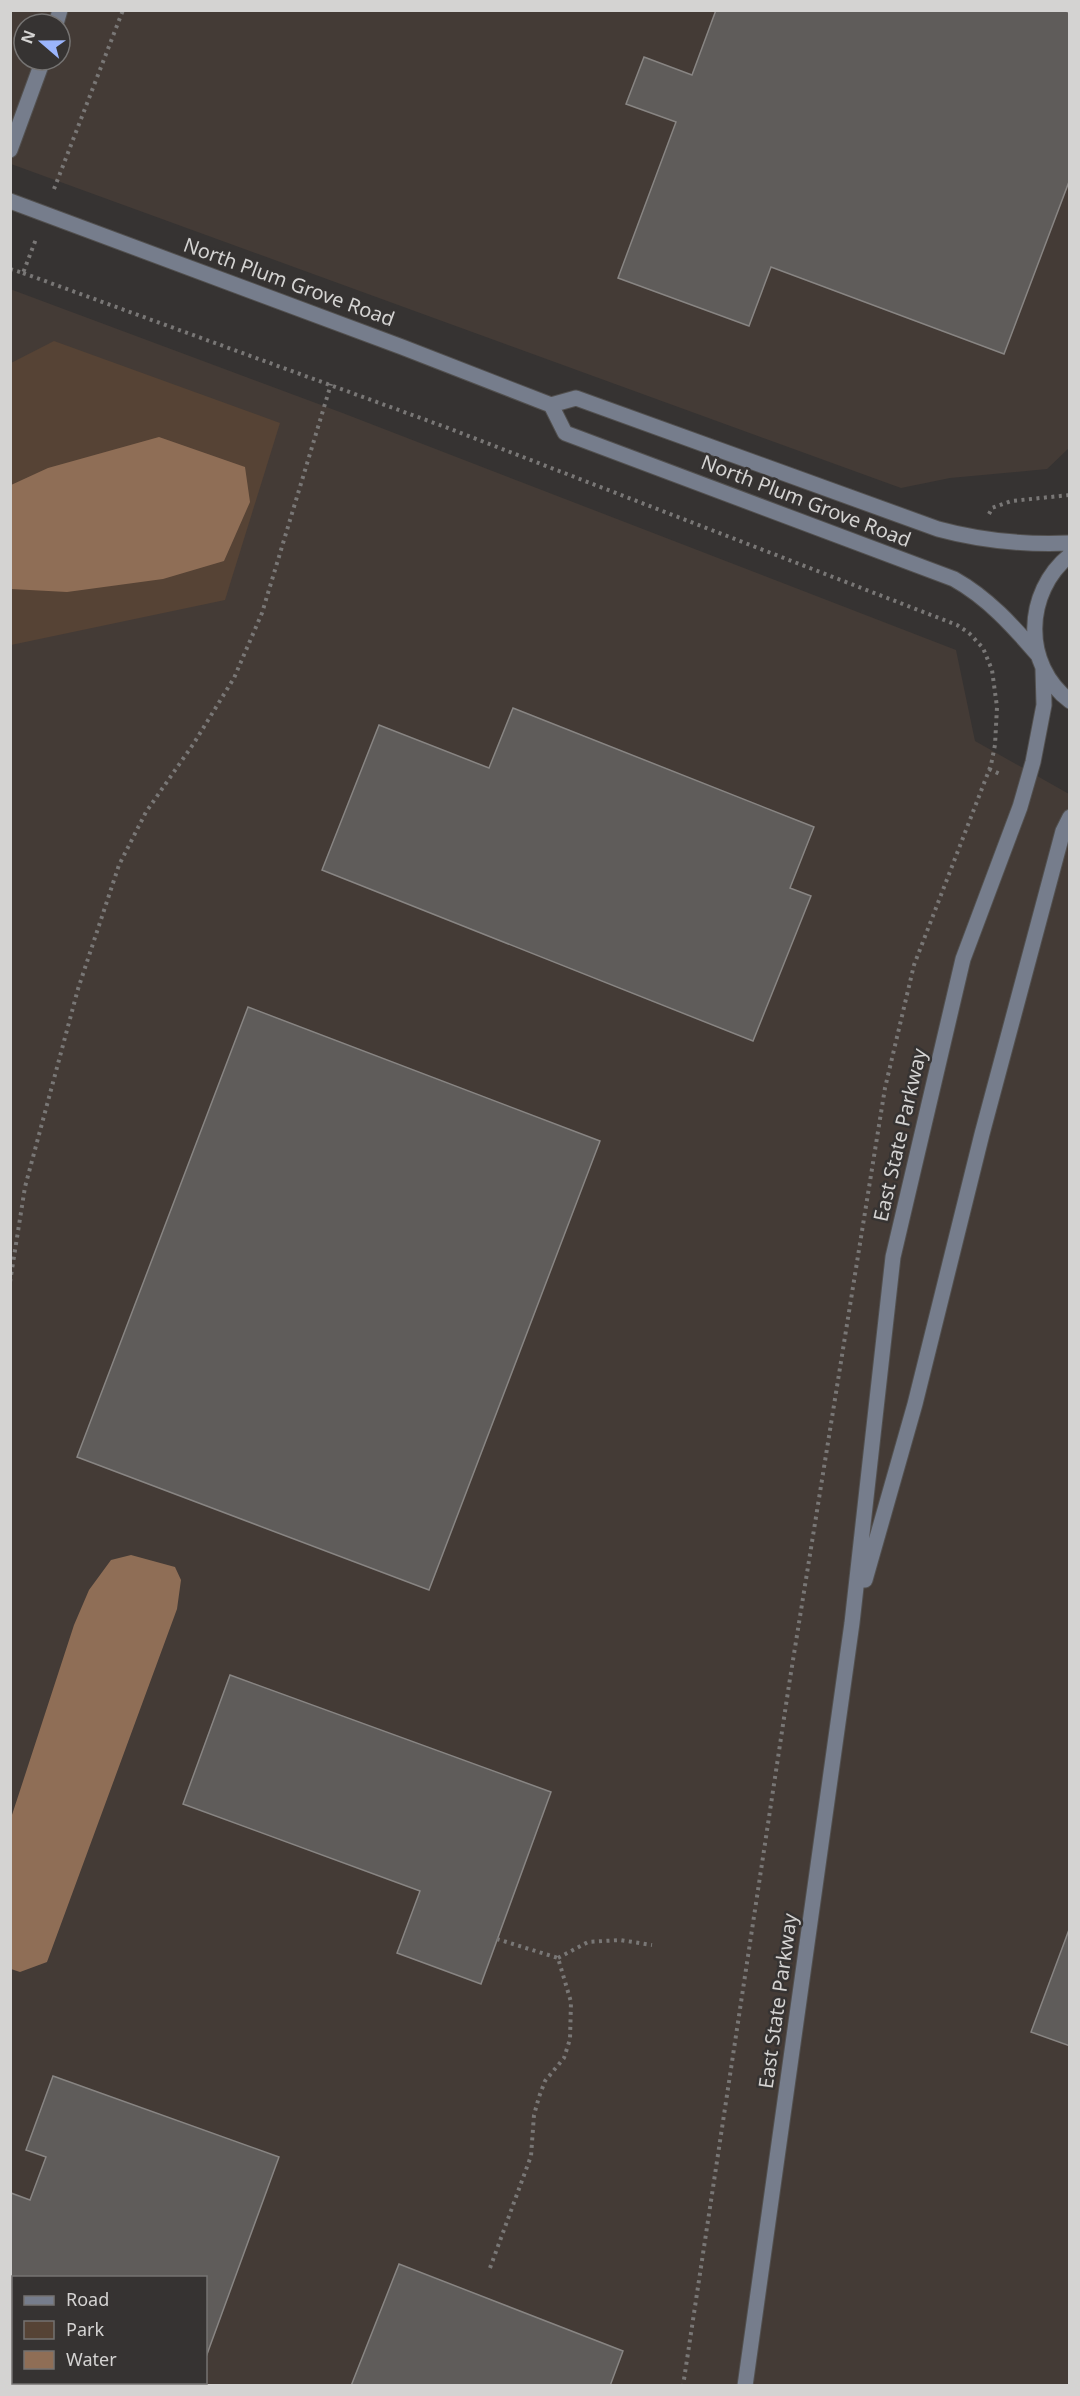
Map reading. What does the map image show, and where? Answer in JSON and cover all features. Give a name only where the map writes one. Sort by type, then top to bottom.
[{"type":"street","points":[[10,150],[39,72]]},
{"type":"street","name":"North Plum Grove Road","points":[[10,201],[402,346],[551,405],[576,398],[938,530],[1004,542],[1070,543]]},
{"type":"street","name":"North Plum Grove Road","points":[[551,405],[565,433],[968,586],[993,606],[1041,662],[1052,684],[1070,701]]},
{"type":"street","name":"East State Parkway","points":[[745,2385],[852,1623],[893,1257],[963,959],[1020,807],[1033,762],[1044,705],[1041,662],[1034,626],[1040,597],[1054,570],[1070,555]]},
{"type":"street","name":"East State Parkway","points":[[852,1623],[915,1404],[982,1134],[1060,842],[1070,817]]},
{"type":"path","points":[[23,273],[123,10]]},
{"type":"path","points":[[10,268],[331,384],[746,541],[957,625],[969,633],[983,648],[989,659],[996,686],[997,726],[991,765],[914,965],[885,1088],[789,1685],[683,2385]]},
{"type":"path","points":[[10,1282],[28,1176],[78,989],[119,865],[146,812],[194,743],[234,678],[262,614],[331,384]]},
{"type":"path","points":[[992,508],[1011,501],[1070,495]]},
{"type":"path","points":[[497,1939],[558,1958],[588,1942],[620,1940],[652,1945]]},
{"type":"path","points":[[490,2268],[531,2156],[534,2115],[539,2097],[546,2081],[564,2058],[570,2038],[571,2002],[558,1958]]},
{"type":"shaded area","points":[[10,11],[1069,11],[1069,448],[1047,469],[950,478],[901,488],[11,164]]},
{"type":"shaded area","points":[[10,289],[340,412],[956,650],[975,741],[1069,794],[1069,2385],[11,2385]]},
{"type":"green space","points":[[54,341],[280,423],[225,600],[11,645],[11,363]]},
{"type":"water","points":[[159,437],[245,467],[250,502],[224,561],[163,579],[67,592],[11,589],[11,485],[48,468]]},
{"type":"water","points":[[131,1555],[175,1567],[181,1580],[177,1609],[47,1962],[20,1972],[11,1969],[11,1818],[74,1625],[89,1590],[111,1560]]},
{"type":"building","points":[[716,10],[1064,10],[1070,13],[1070,179],[1004,354],[771,267],[749,326],[618,278],[676,122],[626,104],[644,57],[692,75]]},
{"type":"building","points":[[513,708],[814,827],[790,888],[811,896],[753,1041],[322,870],[379,725],[489,768]]},
{"type":"building","points":[[248,1007],[600,1141],[429,1590],[77,1457]]},
{"type":"building","points":[[230,1675],[551,1792],[481,1984],[397,1953],[420,1891],[183,1804]]},
{"type":"building","points":[[1070,1927],[1070,2046],[1031,2032]]},
{"type":"building","points":[[53,2076],[279,2157],[207,2354],[207,2276],[12,2276],[12,2384],[196,2384],[195,2386],[10,2386],[10,2195],[11,2193],[30,2200],[46,2157],[26,2150]]},
{"type":"building","points":[[399,2264],[623,2351],[610,2386],[351,2386]]}]
